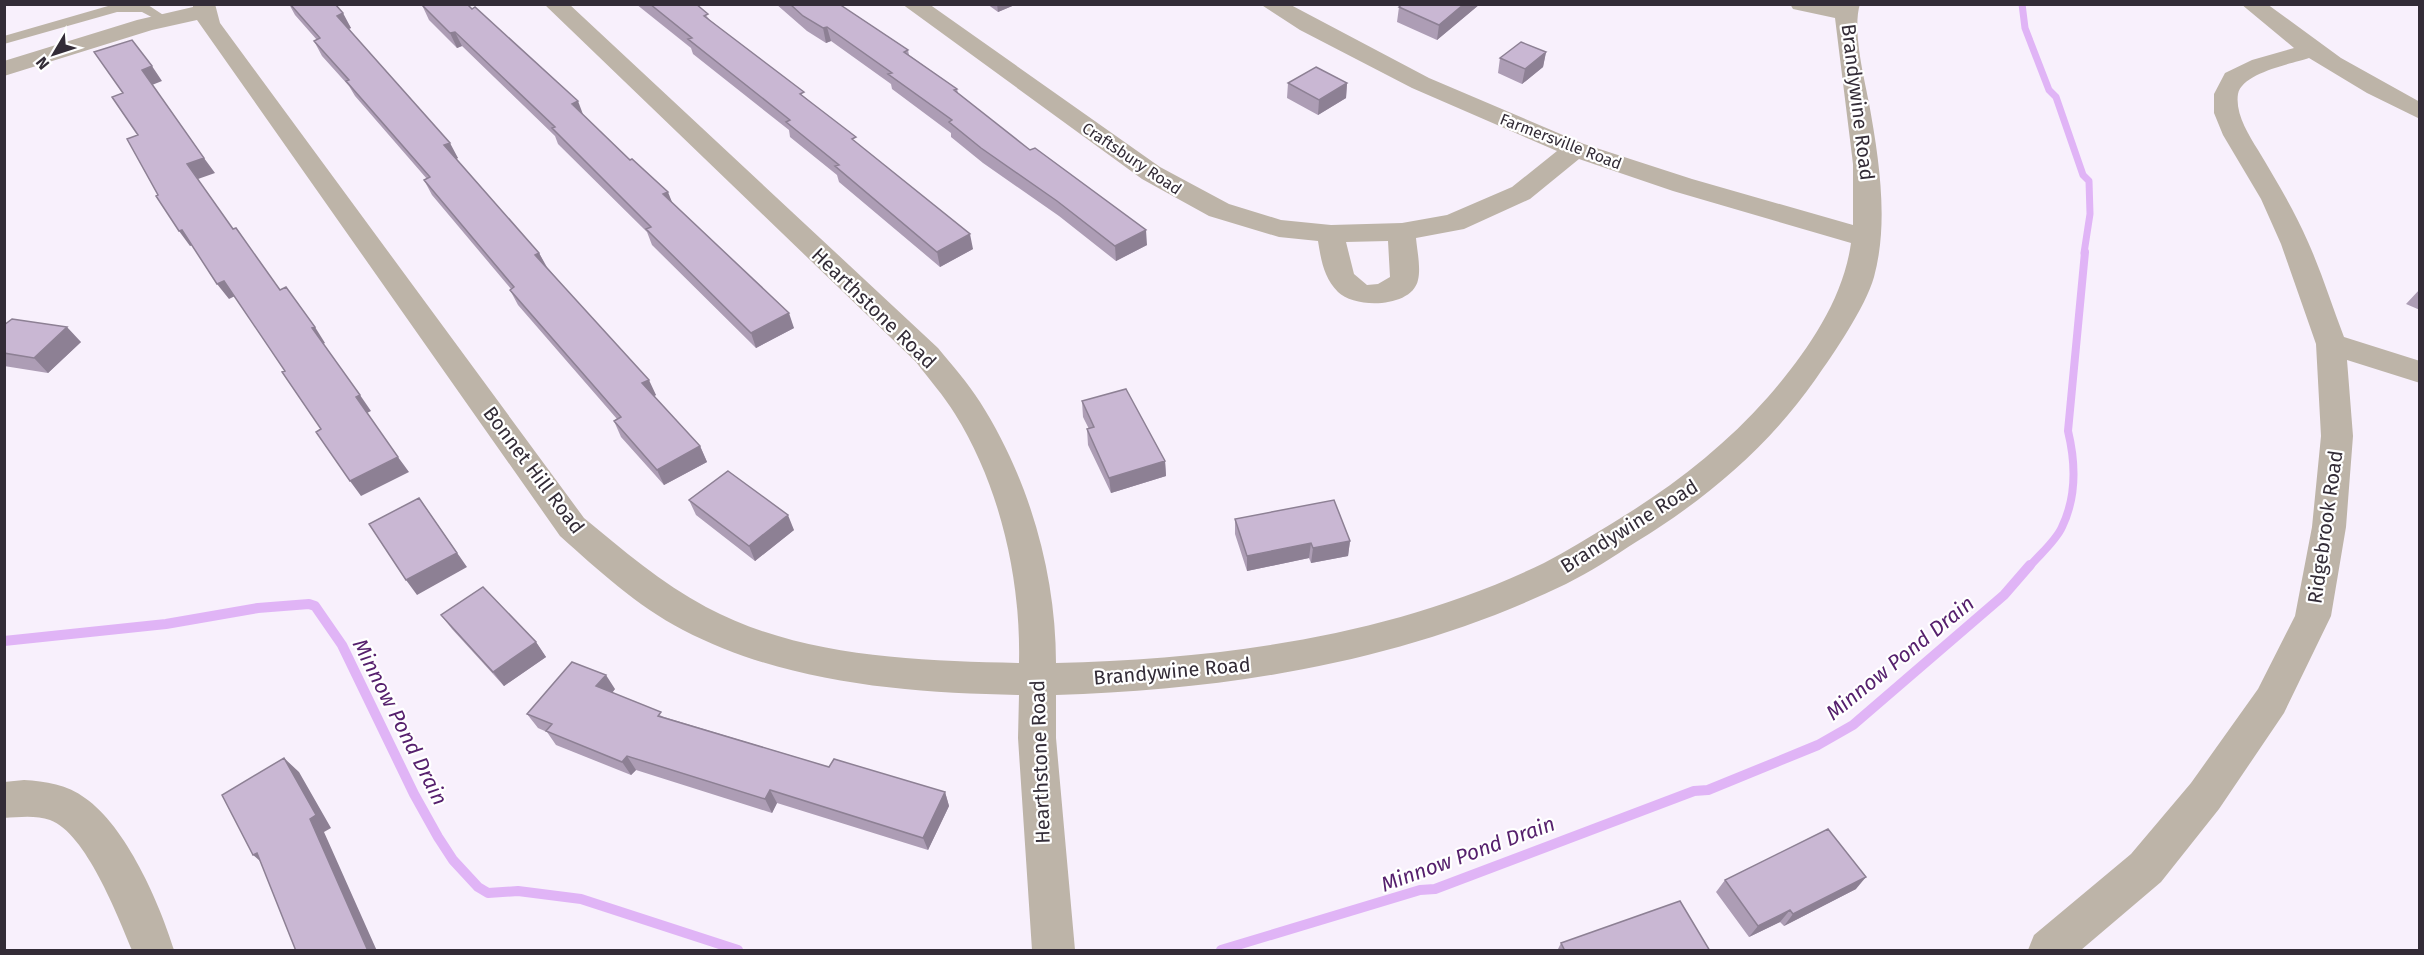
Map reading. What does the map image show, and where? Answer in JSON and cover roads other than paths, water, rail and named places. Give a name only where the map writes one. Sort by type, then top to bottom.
[{"type":"street","name":"Hearthstone Road","points":[[555,4],[927,355],[968,408],[997,466],[1021,531],[1038,621],[1037,749],[1053,951]]},
{"type":"street","name":"Craftsbury Road","points":[[913,4],[1151,173],[1220,210],[1279,228],[1331,234],[1402,232],[1454,223],[1521,193],[1575,149]]},
{"type":"street","name":"Farmersville Road","points":[[1271,4],[1426,85],[1575,149],[1739,202],[1866,237]]},
{"type":"street","points":[[1802,4],[1848,9]]},
{"type":"street","points":[[2252,4],[2292,39],[2347,73],[2420,112]]},
{"type":"street","name":"Bonnet Hill Road","points":[[204,8],[216,33],[572,526],[636,581],[711,627],[798,656],[901,675],[1037,681]]},
{"type":"street","points":[[4,69],[204,8]]},
{"type":"street","name":"Brandywine Road","points":[[1037,681],[1178,672],[1259,663],[1375,638],[1469,608],[1550,576],[1634,527],[1695,486],[1750,439],[1795,388],[1827,339],[1859,278],[1866,237],[1869,186],[1863,130],[1852,79],[1848,9]]},
{"type":"street","name":"Ridgebrook Road","points":[[2049,951],[2146,868],[2205,796],[2271,701],[2313,616],[2329,527],[2337,436],[2331,344],[2295,244],[2274,199],[2236,135],[2227,114],[2226,94],[2234,78],[2261,65],[2311,50]]},
{"type":"street","points":[[1331,234],[1341,279],[1354,291],[1376,296],[1395,290],[1404,280],[1402,232]]},
{"type":"street","points":[[2331,344],[2420,372]]},
{"type":"street","points":[[4,800],[29,797],[53,801],[91,825],[127,886],[153,951]]},
{"type":"lane","points":[[4,40],[116,8],[144,8],[165,20]]},
{"type":"waterway","name":"Minnow Pond Drain","points":[[2022,4],[2025,28],[2049,90],[2056,97],[2083,175],[2089,181],[2090,214],[2084,253]]},
{"type":"waterway","name":"Minnow Pond Drain","points":[[2029,567],[2052,543],[2059,532],[2067,515],[2073,492],[2074,468],[2068,431],[2085,252]]},
{"type":"waterway","name":"Minnow Pond Drain","points":[[1221,950],[1420,890],[1435,889],[1694,791],[1708,790],[1818,745],[1853,725],[2004,595],[2030,565]]},
{"type":"waterway","name":"Minnow Pond Drain","points":[[4,641],[166,624],[258,608],[309,604],[315,606],[342,645],[414,794],[438,837],[453,860],[478,887],[488,893],[518,891],[581,899],[738,950]]}]
